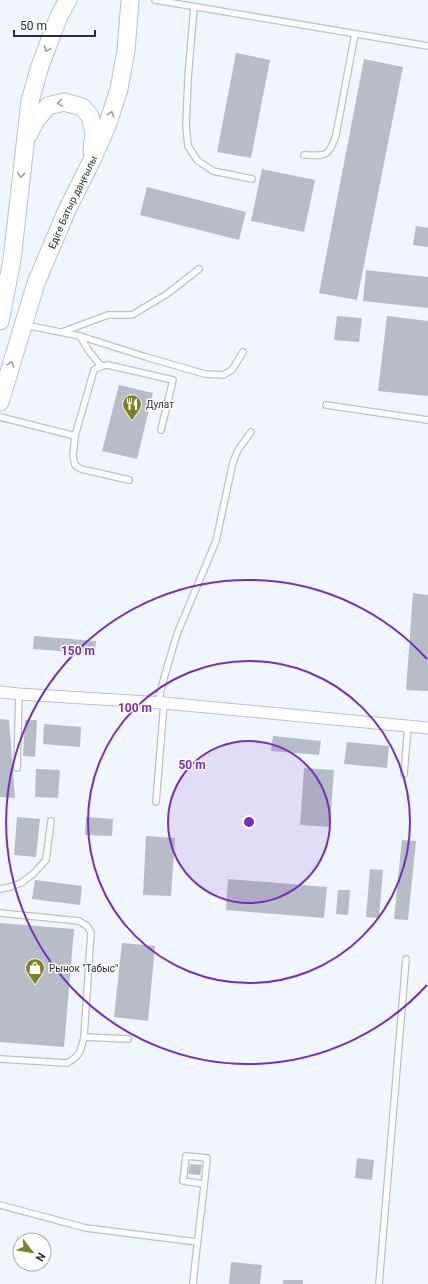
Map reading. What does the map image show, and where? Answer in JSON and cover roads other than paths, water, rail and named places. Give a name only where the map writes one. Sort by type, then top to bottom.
[{"type":"main road","points":[[0,321],[12,260],[30,101],[40,66],[68,0]]},
{"type":"main road","name":"Едіге Батыр даңғылы","points":[[0,402],[36,283],[67,210],[92,162],[107,126],[119,89],[126,51],[130,0]]},
{"type":"main road","points":[[25,140],[36,120],[48,106],[64,102],[82,107],[90,116],[94,133],[92,162]]},
{"type":"street","points":[[0,692],[161,703],[428,728]]},
{"type":"lane","points":[[155,0],[428,46]]},
{"type":"lane","points":[[194,7],[188,78],[186,126],[188,146],[197,160],[213,171],[252,179]]},
{"type":"lane","points":[[304,155],[322,156],[329,152],[333,144],[355,34]]},
{"type":"lane","points":[[61,332],[108,315],[132,315],[167,294],[199,269]]},
{"type":"lane","points":[[23,324],[80,336],[204,374],[223,375],[232,370],[243,352]]},
{"type":"lane","points":[[80,336],[89,352],[101,366]]},
{"type":"lane","points":[[128,480],[81,469],[75,465],[73,456],[75,436],[94,370],[101,366],[108,365],[173,380],[161,430]]},
{"type":"lane","points":[[326,405],[428,420]]},
{"type":"lane","points":[[0,417],[75,436]]},
{"type":"lane","points":[[156,802],[161,703],[164,678],[177,634],[216,541],[233,462],[238,450],[252,432]]},
{"type":"lane","points":[[17,768],[19,694]]},
{"type":"lane","points":[[404,774],[408,726]]},
{"type":"lane","points":[[0,889],[10,887],[21,882],[33,874],[46,860],[51,821]]},
{"type":"lane","points":[[0,913],[79,921],[87,926],[91,932],[84,1037],[81,1050],[76,1059],[67,1063],[0,1059]]},
{"type":"lane","points":[[379,1284],[406,959]]},
{"type":"lane","points":[[84,1037],[128,1039]]},
{"type":"lane","points":[[193,1284],[207,1158],[186,1156],[183,1181],[204,1184]]},
{"type":"lane","points":[[0,1205],[86,1228],[197,1242]]},
{"type":"place","name":"Дулат","points":[[132,421]]},
{"type":"place","name":"Рынок \"Табыс\"","points":[[35,985]]}]
